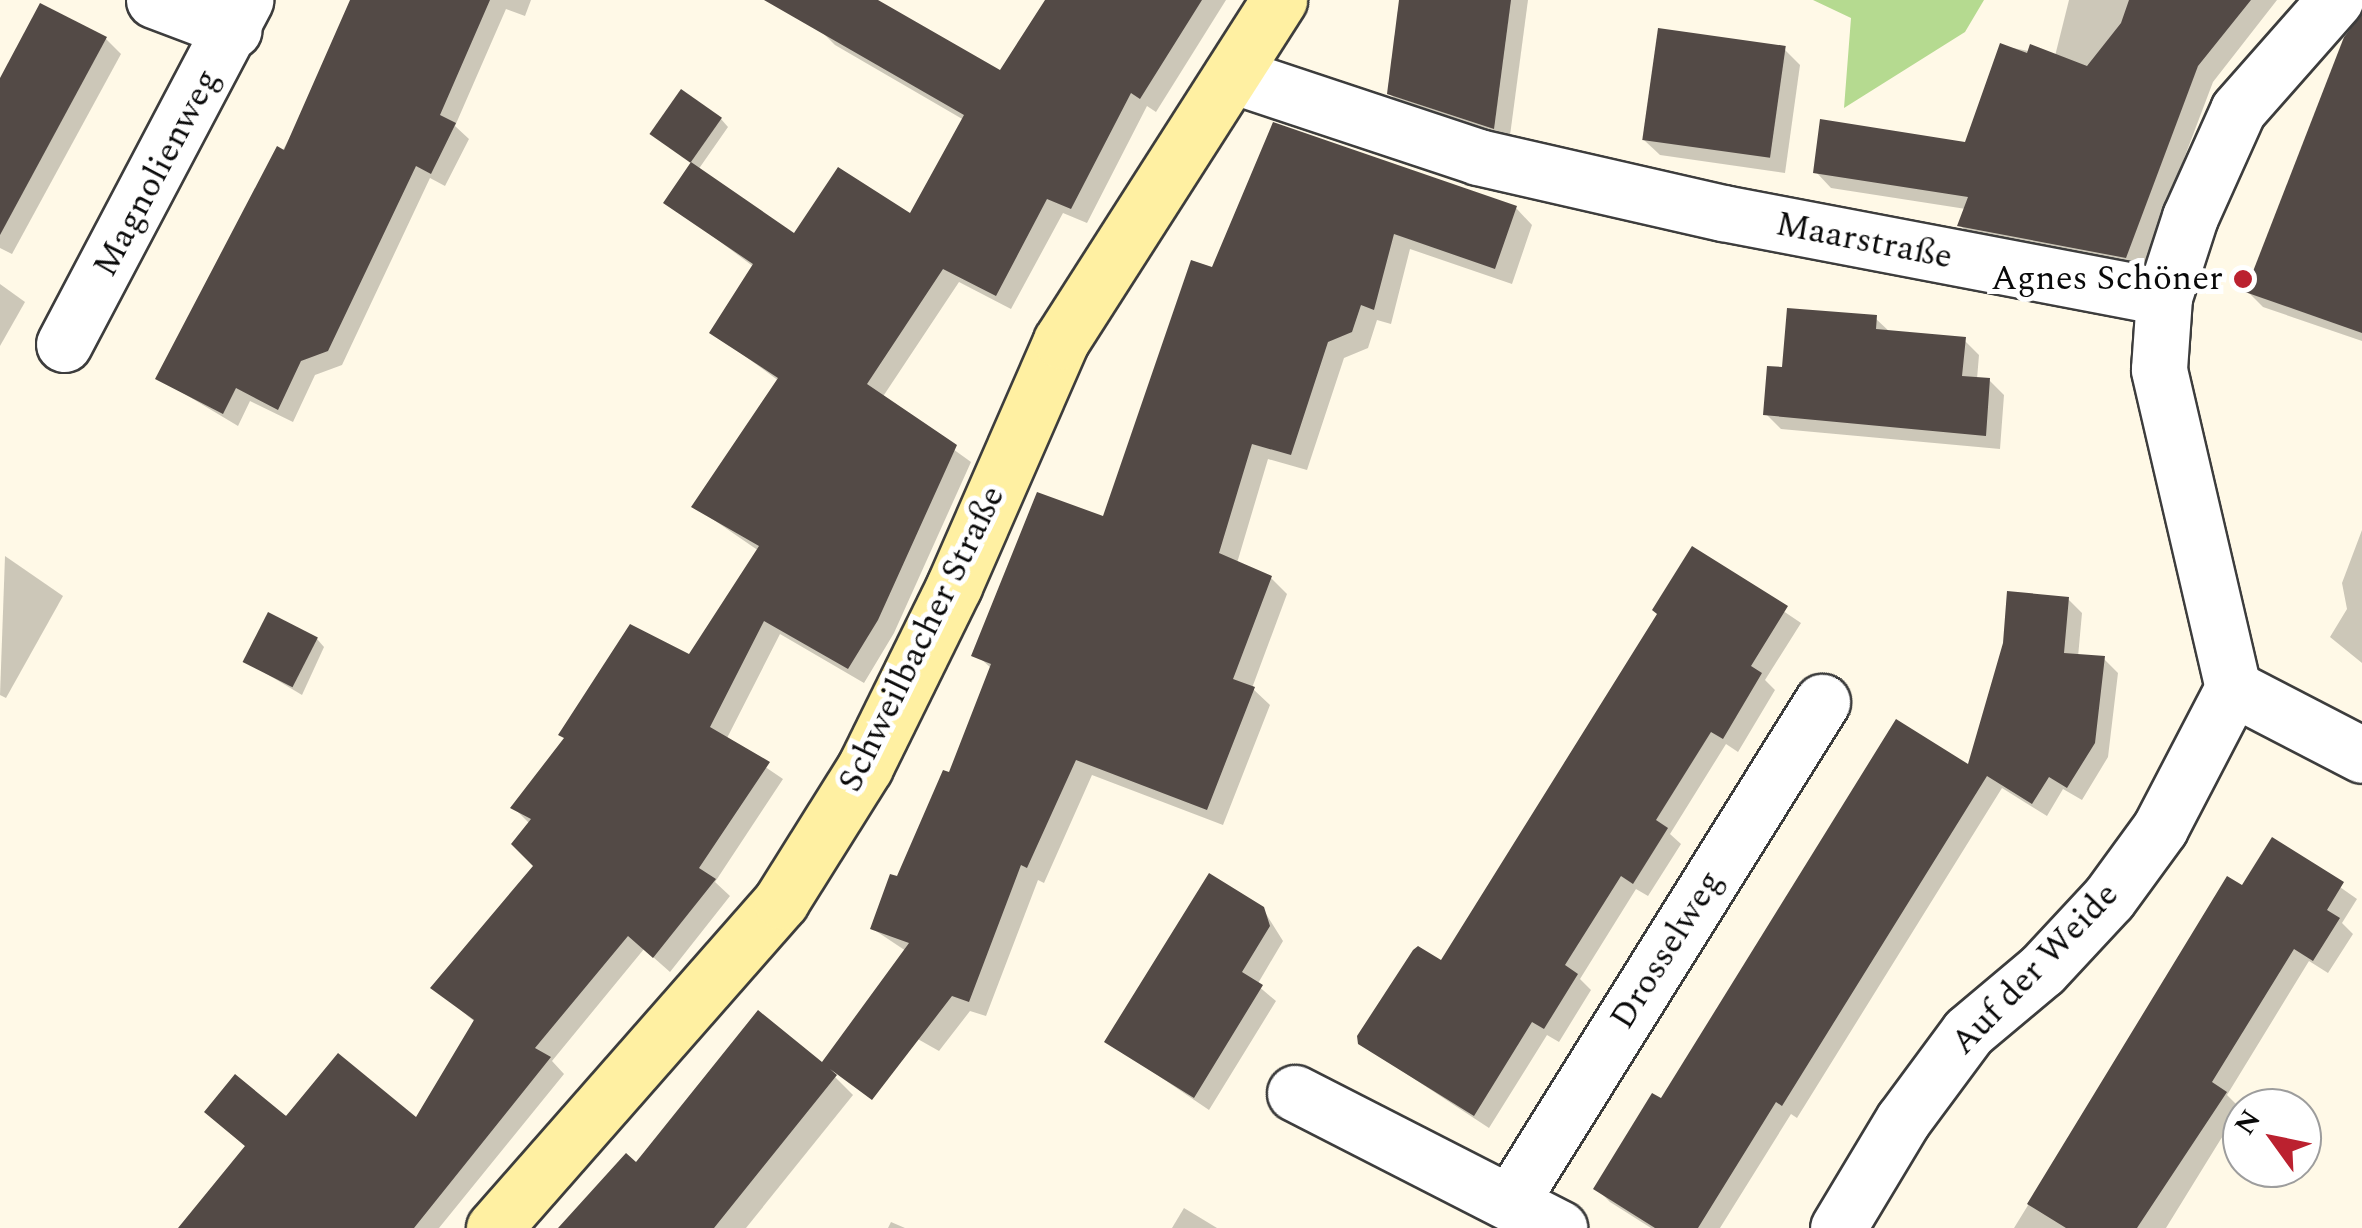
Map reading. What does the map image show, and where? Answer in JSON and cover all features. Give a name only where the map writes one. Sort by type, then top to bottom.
[{"type":"main road","name":"Schweilbacher Straße","points":[[494,1228],[781,901],[865,766],[954,586],[1060,341],[1279,0]]},
{"type":"street","points":[[154,0],[240,15]]},
{"type":"street","points":[[2336,0],[2238,110],[2190,217],[2164,296],[2159,369],[2233,688],[2362,755]]},
{"type":"street","name":"Magnolienweg","points":[[64,344],[240,15]]},
{"type":"street","name":"Maarstraße","points":[[1232,75],[1478,157],[1723,213],[2164,296]]},
{"type":"street","name":"Auf der Weide","points":[[1838,1228],[1903,1120],[1968,1032],[2042,970],[2109,898],[2160,828],[2233,688]]},
{"type":"street","name":"Drosselweg","points":[[1512,1199],[1822,702]]},
{"type":"street","points":[[1295,1093],[1512,1199],[1559,1228]]},
{"type":"green space","points":[[1813,0],[1984,0],[1965,32],[1844,108],[1851,18]]},
{"type":"building","points":[[350,0],[490,0],[440,115],[456,123],[431,174],[416,166],[328,351],[301,361],[278,410],[236,388],[223,414],[155,379],[277,146],[284,150]]},
{"type":"building","points":[[764,0],[878,0],[1000,70],[1045,0],[1202,0],[1140,99],[1131,93],[1071,209],[1047,199],[996,296],[943,269],[867,384],[957,445],[878,620],[848,669],[764,621],[710,727],[770,762],[699,868],[716,879],[653,958],[628,936],[535,1048],[551,1057],[414,1228],[178,1228],[245,1146],[204,1112],[235,1074],[286,1116],[338,1053],[416,1117],[474,1020],[430,988],[533,866],[511,844],[531,819],[510,808],[564,738],[558,735],[630,624],[689,654],[759,546],[691,507],[778,378],[709,333],[753,264],[663,203],[691,162],[794,233],[838,167],[910,213],[964,115]]},
{"type":"building","points":[[1399,0],[1511,0],[1494,129],[1387,94]]},
{"type":"building","points":[[2129,0],[2251,0],[2198,66],[2126,258],[1957,226],[1968,197],[1813,173],[1820,119],[1965,142],[2000,43],[2027,53],[2030,44],[2087,66],[2121,23]]},
{"type":"building","points":[[40,3],[107,37],[0,235],[0,78]]},
{"type":"building","points":[[2362,14],[2362,333],[2245,292],[2344,37]]},
{"type":"building","points":[[1658,28],[1786,46],[1770,158],[1642,140]]},
{"type":"building","points":[[681,89],[722,118],[690,163],[649,134]]},
{"type":"building","points":[[1273,122],[1517,206],[1495,269],[1394,234],[1374,310],[1361,305],[1352,332],[1328,342],[1291,455],[1252,444],[1219,553],[1272,576],[1233,679],[1255,687],[1207,810],[1076,760],[1027,868],[1021,865],[969,1002],[952,996],[872,1100],[830,1069],[837,1075],[714,1228],[558,1228],[626,1153],[636,1162],[758,1010],[822,1062],[909,943],[870,929],[890,874],[897,876],[943,770],[949,772],[991,664],[971,656],[1037,492],[1103,516],[1191,260],[1212,267]]},
{"type":"building","points":[[1787,308],[1877,315],[1876,329],[1966,337],[1962,376],[1990,378],[1986,436],[1763,415],[1767,366],[1782,367]]},
{"type":"building","points":[[1692,546],[1788,606],[1751,666],[1762,673],[1723,739],[1711,732],[1656,820],[1668,828],[1633,884],[1621,876],[1565,965],[1578,974],[1544,1029],[1532,1022],[1474,1116],[1358,1044],[1357,1036],[1413,950],[1418,946],[1441,960],[1657,614],[1652,610]]},
{"type":"building","points":[[2007,591],[2069,597],[2064,653],[2105,656],[2095,743],[2067,788],[2049,777],[2032,804],[1987,776],[1782,1106],[1776,1102],[1698,1228],[1655,1228],[1593,1189],[1652,1093],[1661,1098],[1896,719],[1968,764],[2003,643]]},
{"type":"building","points":[[268,612],[318,637],[292,687],[243,662]]},
{"type":"building","points":[[2272,837],[2344,882],[2327,910],[2340,918],[2313,961],[2294,949],[2212,1082],[2222,1089],[2222,1100],[2137,1228],[2066,1228],[2027,1204],[2227,876],[2242,885]]},
{"type":"building","points":[[1209,873],[1264,907],[1270,926],[1242,972],[1263,985],[1194,1098],[1104,1042]]},
{"type":"place","name":"Agnes Schöner","points":[[2243,279]]}]
